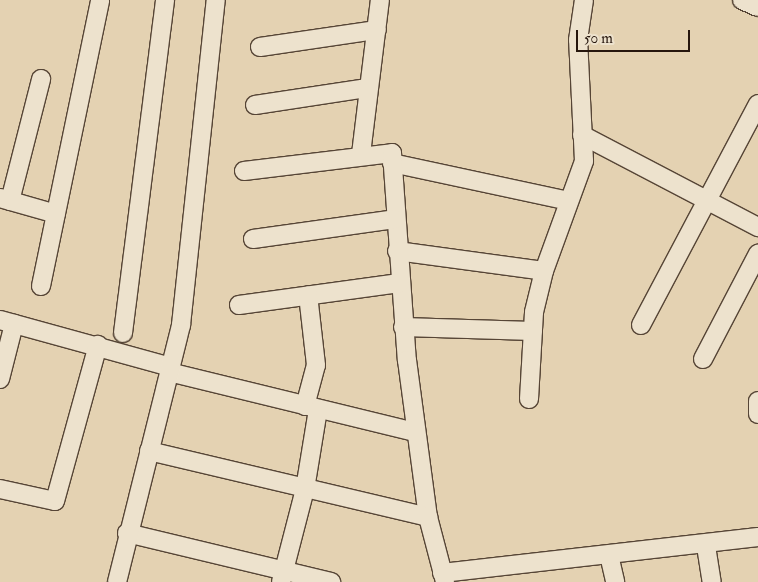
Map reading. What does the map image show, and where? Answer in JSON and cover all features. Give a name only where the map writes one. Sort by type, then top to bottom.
[{"type":"street","points":[[41,286],[100,0]]},
{"type":"street","points":[[123,333],[165,0]]},
{"type":"street","points":[[117,582],[127,533],[181,325],[216,0]]},
{"type":"street","points":[[361,154],[380,0]]},
{"type":"street","points":[[529,399],[533,331],[544,271],[584,161],[578,40],[584,0]]},
{"type":"street","points":[[742,0],[758,7]]},
{"type":"street","points":[[260,47],[377,30]]},
{"type":"street","points":[[41,79],[5,200],[56,214]]},
{"type":"street","points":[[255,105],[368,88]]},
{"type":"street","points":[[641,325],[758,104]]},
{"type":"street","points":[[582,135],[758,227]]},
{"type":"street","points":[[244,171],[361,154],[392,153],[394,219],[403,327],[428,517],[444,578],[609,555],[706,546],[758,537]]},
{"type":"street","points":[[392,163],[569,201]]},
{"type":"street","points":[[253,239],[394,219]]},
{"type":"street","points":[[397,251],[544,271]]},
{"type":"street","points":[[703,359],[758,254]]},
{"type":"street","points":[[238,305],[399,283]]},
{"type":"street","points":[[282,577],[305,489],[316,365],[308,295]]},
{"type":"street","points":[[0,379],[7,322],[98,345],[170,370],[312,408],[416,432]]},
{"type":"street","points":[[403,327],[533,331]]},
{"type":"street","points":[[0,489],[55,501],[98,345]]},
{"type":"street","points":[[758,400],[758,414]]},
{"type":"street","points":[[149,451],[428,517]]},
{"type":"street","points":[[127,533],[282,577],[331,582]]},
{"type":"street","points":[[706,546],[712,582]]},
{"type":"street","points":[[609,555],[615,582]]}]
